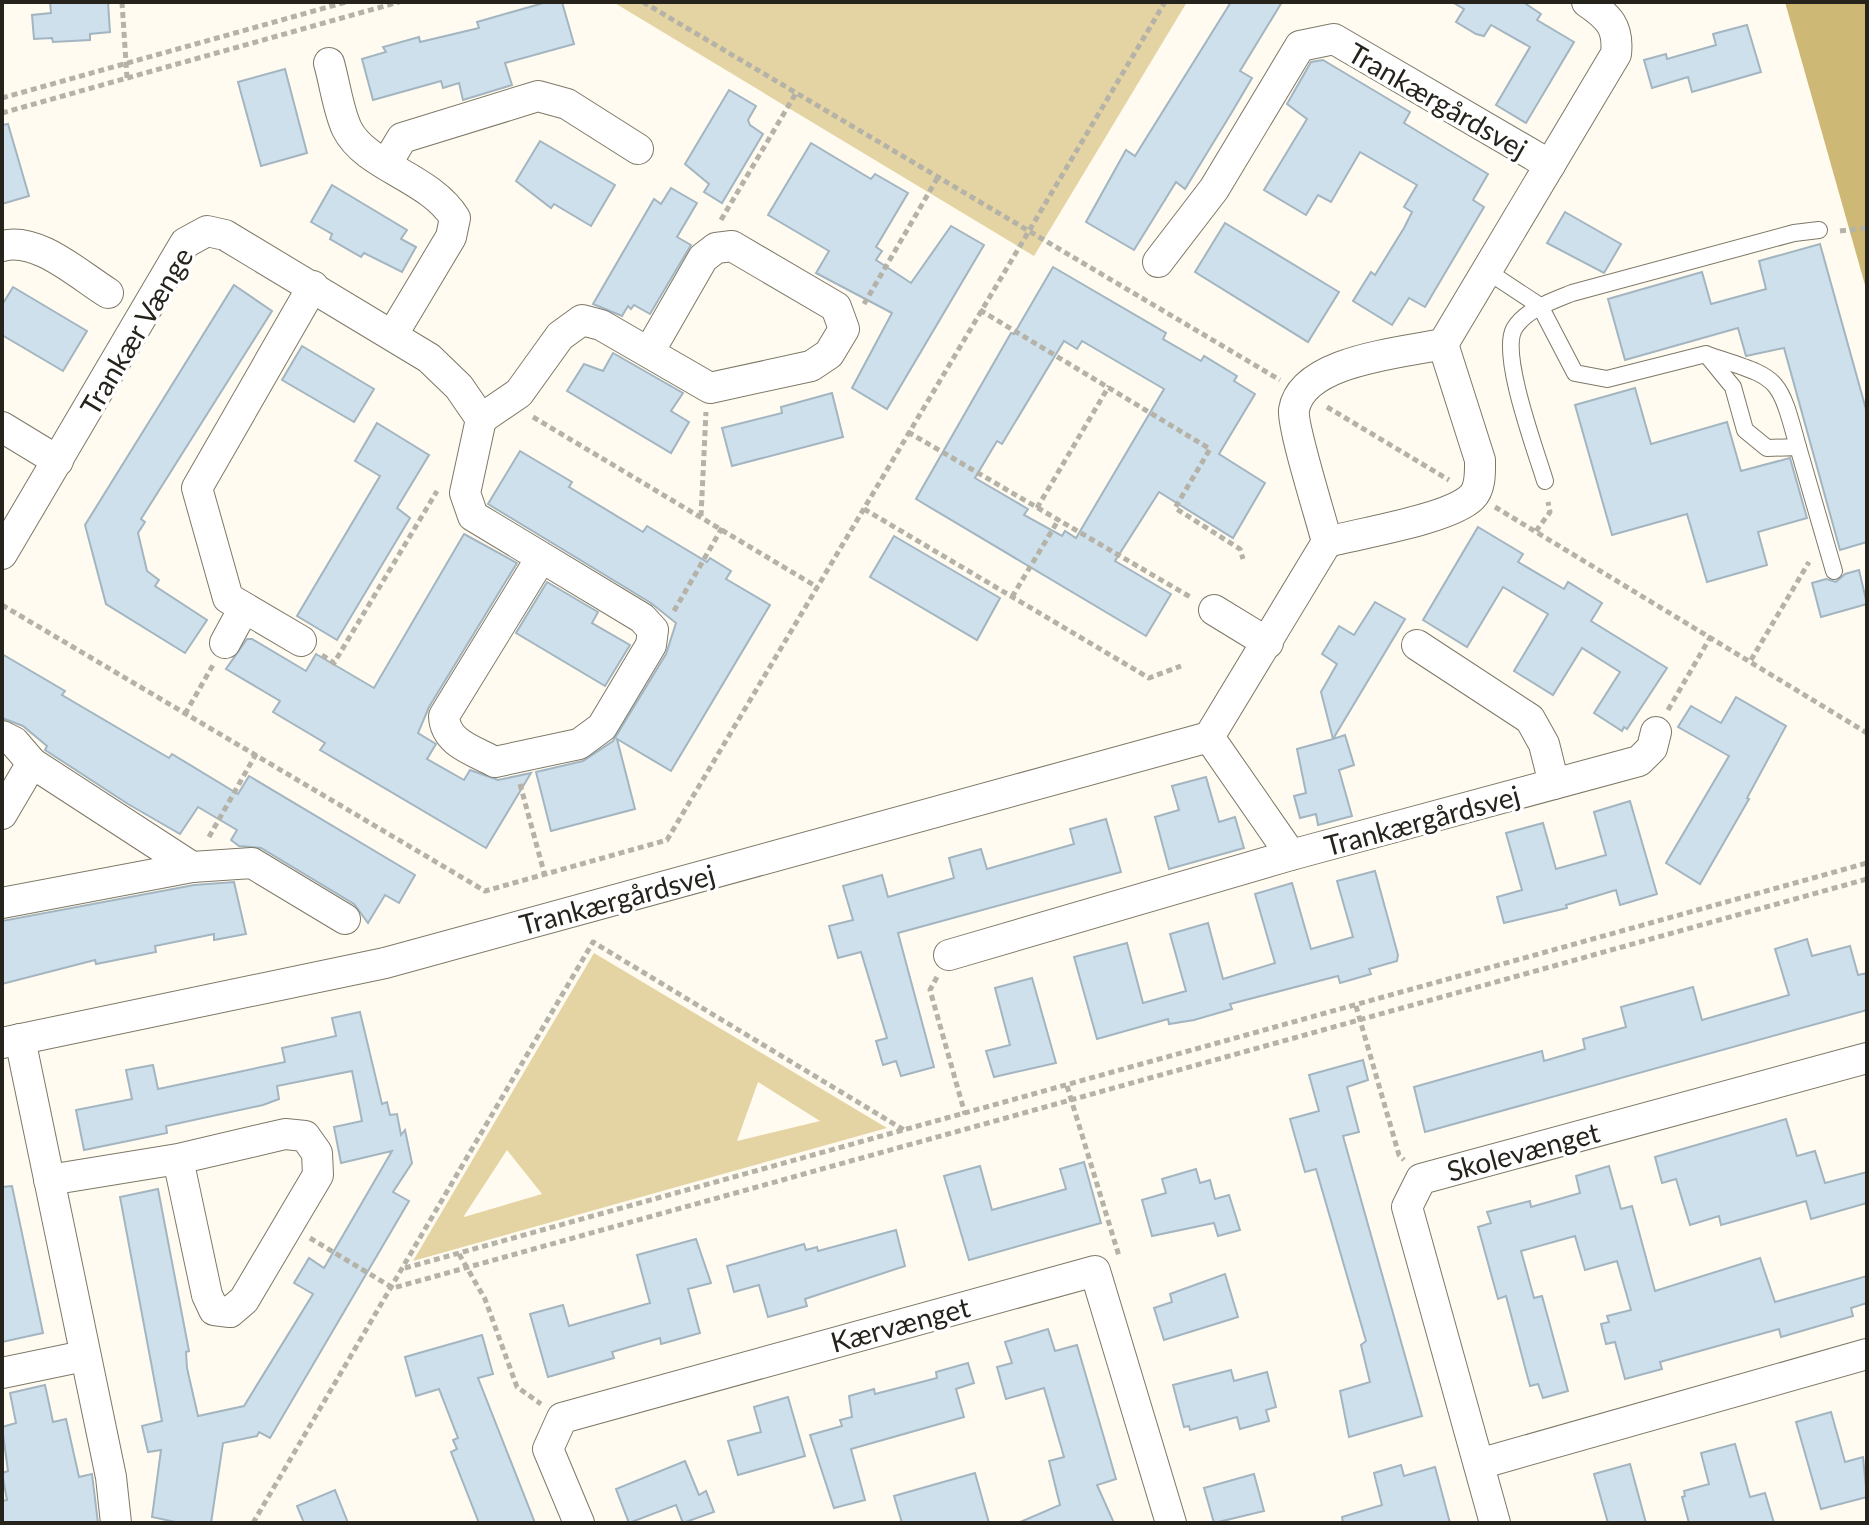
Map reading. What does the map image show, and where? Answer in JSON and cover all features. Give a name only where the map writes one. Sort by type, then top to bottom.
[{"type":"street","name":"Trankærgårdsvej","points":[[1443,344],[1616,54],[1618,35],[1608,16],[1587,2]]},
{"type":"street","name":"Trankærgårdsvej","points":[[1158,262],[1226,197],[1300,46],[1334,39],[1550,165]]},
{"type":"street","points":[[329,63],[347,129],[362,149],[444,200],[455,218],[451,237],[393,334]]},
{"type":"street","points":[[387,163],[402,138],[538,96],[567,104],[638,149]]},
{"type":"street","name":"Trankær Vænge","points":[[2,554],[185,243],[207,231],[225,235],[393,334],[443,369],[481,419]]},
{"type":"street","name":"Trankær Vænge","points":[[2,246],[13,243],[36,249],[108,293]]},
{"type":"street","points":[[541,558],[444,716],[445,730],[453,739],[495,762],[579,744],[602,727],[651,645],[653,630],[642,618],[473,516],[465,493],[481,419],[511,401],[529,382],[560,336],[582,320],[601,325],[708,387],[734,385],[811,366],[829,354],[844,329],[836,307],[732,246],[716,248],[703,258],[649,352]]},
{"type":"street","points":[[301,641],[228,598],[197,488],[313,286]]},
{"type":"street","points":[[1209,737],[1327,542],[1293,413],[1300,391],[1335,367],[1443,344],[1480,460],[1481,476],[1474,495],[1454,510],[1327,542]]},
{"type":"street","points":[[2,427],[58,461]]},
{"type":"street","points":[[225,643],[244,608]]},
{"type":"street","points":[[1214,610],[1268,643]]},
{"type":"street","name":"Trankærgårdsvej","points":[[1417,645],[1530,719],[1544,744],[1554,784]]},
{"type":"street","name":"Trankærgårdsvej","points":[[949,955],[1291,855],[1639,761],[1652,748],[1656,732]]},
{"type":"street","points":[[2,736],[14,742],[32,763],[192,867]]},
{"type":"street","name":"Trankærgårdsvej","points":[[116,1523],[111,1477],[49,1180],[11,1041],[385,963],[1209,737],[1291,855]]},
{"type":"street","points":[[2,814],[32,763]]},
{"type":"street","points":[[2,903],[192,867],[252,863],[345,919]]},
{"type":"street","name":"Skolevænget","points":[[1495,1523],[1407,1207],[1421,1179],[1867,1058]]},
{"type":"street","points":[[49,1180],[178,1159],[285,1134],[305,1136],[317,1153],[318,1175],[244,1300],[230,1312],[214,1310],[207,1295],[178,1159]]},
{"type":"street","points":[[1095,1271],[1171,1523]]},
{"type":"street","name":"Kærvænget","points":[[562,1418],[1095,1271]]},
{"type":"street","points":[[1479,1464],[1867,1354]]},
{"type":"street","points":[[2,1373],[84,1356]]},
{"type":"street","points":[[562,1418],[548,1449],[579,1523]]},
{"type":"lane","points":[[1545,481],[1510,356],[1514,330],[1540,306],[1572,293],[1794,233],[1819,230]]},
{"type":"lane","points":[[1487,271],[1540,306],[1575,373],[1607,379],[1706,354],[1768,375],[1784,396],[1834,571]]},
{"type":"lane","points":[[1706,354],[1733,387],[1745,430],[1767,448],[1798,447]]},
{"type":"path","points":[[122,2],[127,78]]},
{"type":"path","points":[[2,98],[346,2]]},
{"type":"path","points":[[2,113],[399,2]]},
{"type":"path","points":[[643,2],[1536,531],[1867,733]]},
{"type":"path","points":[[2,605],[485,891],[667,840],[1165,2]]},
{"type":"path","points":[[716,248],[717,226],[796,93]]},
{"type":"path","points":[[840,319],[859,312],[938,177]]},
{"type":"path","points":[[1819,230],[1867,228]]},
{"type":"path","points":[[980,310],[1210,449],[1175,508],[1240,549],[1243,559]]},
{"type":"path","points":[[1037,508],[1109,386]]},
{"type":"path","points":[[701,516],[708,387]]},
{"type":"path","points":[[511,401],[817,587]]},
{"type":"path","points":[[908,432],[1214,610]]},
{"type":"path","points":[[301,641],[334,663],[447,475],[470,471]]},
{"type":"path","points":[[1536,531],[1550,512],[1545,481]]},
{"type":"path","points":[[864,509],[1149,678],[1181,666]]},
{"type":"path","points":[[1012,597],[1059,519]]},
{"type":"path","points":[[653,630],[667,622],[722,528]]},
{"type":"path","points":[[1750,661],[1812,557],[1830,551]]},
{"type":"path","points":[[1656,732],[1711,636]]},
{"type":"path","points":[[185,714],[225,643]]},
{"type":"path","points":[[192,867],[256,754]]},
{"type":"path","points":[[514,760],[545,876]]},
{"type":"path","points":[[405,1268],[1867,863]]},
{"type":"path","points":[[289,1225],[393,1288],[1867,879]]},
{"type":"path","points":[[253,1523],[593,942],[904,1131]]},
{"type":"path","points":[[949,955],[930,990],[965,1114]]},
{"type":"path","points":[[1356,1006],[1399,1155],[1421,1179]]},
{"type":"path","points":[[1067,1086],[1121,1255],[1095,1271]]},
{"type":"path","points":[[459,1254],[485,1299],[517,1387],[562,1418]]},
{"type":"shaded area","points":[[613,2],[1187,2],[1034,256]]},
{"type":"shaded area","points":[[1785,2],[1867,2],[1867,292]]},
{"type":"shaded area","points":[[594,953],[887,1128],[413,1261]],"holes":[[[758,1082],[820,1121],[737,1141]],[[507,1150],[542,1194],[464,1217],[464,1216]]]},
{"type":"building","points":[[50,2],[108,2],[110,32],[90,34],[90,40],[53,42],[52,38],[34,39],[32,15],[51,13]]},
{"type":"building","points":[[547,2],[562,2],[574,44],[505,63],[512,85],[463,100],[459,83],[443,88],[441,81],[373,100],[362,59],[386,52],[383,47],[419,37],[420,42],[479,28],[477,22]]},
{"type":"building","points":[[1231,2],[1282,2],[1240,71],[1252,78],[1232,112],[1185,189],[1176,182],[1134,250],[1086,222],[1126,150],[1135,156]]},
{"type":"building","points":[[1452,2],[1523,2],[1541,14],[1537,20],[1574,42],[1526,123],[1496,105],[1530,47],[1491,25],[1484,36],[1476,34],[1456,22],[1464,9]]},
{"type":"building","points":[[1747,25],[1761,72],[1692,92],[1688,77],[1652,88],[1644,60],[1666,54],[1667,59],[1716,45],[1713,34]]},
{"type":"building","points":[[1323,60],[1410,112],[1404,123],[1488,174],[1473,200],[1484,207],[1425,307],[1409,298],[1392,325],[1353,301],[1371,272],[1375,275],[1404,228],[1412,212],[1404,207],[1417,185],[1360,152],[1331,202],[1318,195],[1306,215],[1264,190],[1307,119],[1287,104],[1311,62]]},
{"type":"building","points":[[285,69],[307,153],[261,166],[238,82]]},
{"type":"building","points":[[729,90],[756,106],[748,120],[763,134],[722,203],[704,192],[709,184],[685,164]]},
{"type":"building","points":[[8,124],[29,196],[2,204],[2,125]]},
{"type":"building","points":[[540,141],[615,185],[591,226],[554,204],[551,208],[516,181]]},
{"type":"building","points":[[811,143],[871,179],[875,174],[908,193],[876,247],[882,251],[876,260],[911,283],[951,226],[984,245],[887,409],[852,388],[892,313],[816,273],[829,251],[768,215]]},
{"type":"building","points":[[332,185],[407,230],[401,239],[416,247],[402,272],[364,253],[361,257],[330,239],[332,234],[311,222]]},
{"type":"building","points":[[671,188],[697,203],[677,237],[691,245],[650,314],[634,305],[631,309],[628,306],[622,316],[593,304],[654,199],[661,204]]},
{"type":"building","points":[[1565,212],[1621,244],[1604,273],[1547,243]]},
{"type":"building","points":[[1225,223],[1339,292],[1308,342],[1195,272]]},
{"type":"building","points":[[1820,244],[1867,413],[1867,542],[1840,550],[1784,348],[1746,356],[1738,328],[1625,360],[1608,299],[1702,272],[1711,304],[1766,289],[1759,261]]},
{"type":"building","points":[[1053,267],[1166,333],[1163,339],[1201,361],[1204,356],[1237,376],[1234,381],[1255,394],[1219,454],[1265,483],[1233,538],[1159,492],[1115,561],[1171,594],[1146,636],[916,499],[1011,333],[1014,334]],"holes":[[[1064,341],[1077,349],[1082,341],[1164,389],[1076,538],[1065,531],[1062,536],[1024,515],[1028,509],[975,478],[997,441],[1002,444]]]},
{"type":"building","points":[[234,285],[272,311],[141,519],[145,522],[138,533],[147,571],[159,580],[155,586],[207,620],[185,653],[106,604],[85,525]]},
{"type":"building","points":[[13,287],[87,331],[63,371],[2,335],[2,305]]},
{"type":"building","points":[[302,346],[374,389],[354,422],[282,380]]},
{"type":"building","points":[[613,353],[683,393],[671,411],[689,422],[671,453],[567,391],[584,364],[603,371]]},
{"type":"building","points":[[1635,388],[1651,444],[1727,422],[1741,471],[1790,458],[1807,518],[1758,532],[1767,565],[1707,582],[1687,514],[1612,535],[1575,405]]},
{"type":"building","points":[[832,393],[843,437],[732,466],[722,428],[782,413],[781,407]]},
{"type":"building","points":[[377,423],[429,455],[397,508],[410,518],[337,640],[297,616],[380,476],[355,461]]},
{"type":"building","points":[[520,451],[572,482],[569,487],[643,532],[647,526],[707,562],[710,558],[731,571],[726,579],[770,605],[671,771],[617,739],[635,809],[551,831],[536,772],[583,761],[613,741],[666,654],[676,623],[651,603],[488,504]]},
{"type":"building","points":[[1478,527],[1523,554],[1518,562],[1564,589],[1568,582],[1602,603],[1591,621],[1667,668],[1627,729],[1624,727],[1622,731],[1594,713],[1620,672],[1582,648],[1553,695],[1514,671],[1548,614],[1503,587],[1467,647],[1423,620]]},
{"type":"building","points":[[464,534],[517,563],[429,707],[418,733],[436,744],[427,759],[464,780],[470,770],[498,780],[531,773],[486,848],[320,750],[325,743],[273,712],[280,701],[226,669],[247,639],[252,639],[306,671],[316,654],[374,688]]},
{"type":"building","points":[[894,536],[1000,598],[977,640],[870,577]]},
{"type":"building","points":[[1859,570],[1867,604],[1821,617],[1812,583],[1826,579],[1836,582],[1845,574]]},
{"type":"building","points":[[547,582],[598,612],[592,623],[630,645],[605,686],[516,633]]},
{"type":"building","points":[[1375,602],[1405,619],[1333,739],[1321,692],[1337,664],[1322,654],[1339,626],[1354,635]]},
{"type":"building","points":[[2,654],[65,691],[62,695],[169,758],[172,754],[238,794],[249,776],[415,875],[399,903],[385,895],[368,923],[354,904],[261,848],[239,846],[231,840],[237,830],[198,807],[180,834],[128,804],[45,750],[47,746],[23,726],[2,718]]},
{"type":"building","points":[[1736,697],[1786,726],[1749,799],[1700,884],[1666,863],[1729,756],[1678,727],[1691,706],[1721,723]]},
{"type":"building","points":[[1345,735],[1354,765],[1339,770],[1352,816],[1318,825],[1316,814],[1300,818],[1294,796],[1306,793],[1297,749]]},
{"type":"building","points":[[1206,777],[1219,822],[1235,817],[1244,848],[1169,869],[1155,817],[1179,810],[1172,786]]},
{"type":"building","points":[[1630,801],[1657,894],[1620,905],[1616,890],[1566,905],[1567,908],[1504,923],[1497,897],[1522,890],[1506,833],[1543,823],[1556,869],[1606,855],[1594,812]]},
{"type":"building","points":[[1106,819],[1121,872],[898,933],[934,1067],[901,1076],[896,1061],[883,1065],[876,1041],[887,1038],[861,952],[838,958],[829,926],[853,920],[843,886],[882,875],[888,897],[954,878],[949,858],[981,849],[987,869],[1074,844],[1070,829]]},
{"type":"building","points":[[1375,871],[1397,961],[1369,969],[1371,974],[1340,983],[1338,976],[1230,1004],[1232,1009],[1194,1020],[1169,1024],[1168,1019],[1097,1039],[1074,957],[1127,943],[1143,1003],[1186,991],[1170,934],[1208,923],[1223,979],[1275,963],[1255,894],[1292,883],[1311,949],[1353,937],[1337,881]]},
{"type":"building","points":[[234,882],[246,934],[214,940],[214,934],[155,946],[156,952],[96,964],[95,960],[2,984],[2,921],[194,885]]},
{"type":"building","points":[[1807,939],[1812,956],[1850,946],[1858,975],[1867,973],[1867,1010],[1425,1132],[1414,1087],[1542,1051],[1544,1061],[1585,1049],[1583,1039],[1626,1027],[1621,1007],[1693,987],[1702,1020],[1789,995],[1775,949]]},
{"type":"building","points":[[1032,978],[1056,1063],[994,1077],[986,1051],[1010,1045],[995,988]]},
{"type":"building","points":[[360,1012],[382,1104],[387,1102],[390,1115],[397,1114],[401,1135],[405,1130],[412,1163],[393,1192],[409,1201],[270,1438],[259,1432],[257,1436],[223,1443],[211,1523],[180,1523],[152,1517],[161,1450],[148,1452],[142,1426],[162,1421],[120,1197],[158,1189],[189,1351],[186,1352],[187,1368],[198,1416],[244,1406],[313,1294],[294,1283],[309,1258],[324,1268],[392,1151],[341,1163],[334,1127],[362,1121],[352,1071],[277,1086],[279,1099],[263,1105],[166,1126],[167,1133],[84,1150],[76,1110],[132,1099],[126,1070],[153,1065],[158,1089],[285,1062],[282,1048],[336,1036],[332,1018]]},
{"type":"building","points":[[1363,1060],[1368,1080],[1347,1087],[1359,1132],[1343,1136],[1422,1416],[1349,1437],[1340,1391],[1370,1382],[1361,1345],[1366,1341],[1316,1169],[1305,1172],[1290,1119],[1319,1111],[1309,1075]]},
{"type":"building","points":[[1786,1119],[1797,1156],[1815,1151],[1825,1183],[1867,1172],[1867,1203],[1811,1219],[1806,1201],[1721,1225],[1719,1216],[1690,1225],[1676,1179],[1662,1183],[1655,1157]]},
{"type":"building","points":[[1084,1162],[1101,1223],[969,1260],[944,1176],[980,1166],[992,1210],[1066,1189],[1060,1169]]},
{"type":"building","points":[[1609,1166],[1621,1209],[1632,1206],[1655,1291],[1760,1258],[1775,1302],[1867,1276],[1867,1303],[1851,1308],[1853,1316],[1781,1337],[1779,1329],[1660,1362],[1662,1369],[1625,1379],[1615,1342],[1606,1344],[1601,1324],[1609,1322],[1607,1316],[1631,1310],[1617,1261],[1585,1270],[1575,1236],[1521,1251],[1534,1298],[1542,1296],[1568,1391],[1543,1398],[1538,1384],[1530,1386],[1506,1296],[1498,1299],[1478,1227],[1491,1223],[1487,1212],[1530,1201],[1531,1207],[1580,1193],[1576,1176]]},
{"type":"building","points":[[1196,1169],[1200,1183],[1210,1180],[1215,1199],[1229,1195],[1240,1230],[1218,1236],[1214,1223],[1152,1236],[1142,1200],[1166,1193],[1162,1179]]},
{"type":"building","points":[[12,1186],[43,1333],[2,1342],[2,1187]]},
{"type":"building","points":[[896,1230],[905,1266],[805,1299],[807,1306],[768,1317],[759,1285],[734,1292],[727,1266],[804,1244],[806,1250],[817,1247],[818,1251]]},
{"type":"building","points":[[696,1239],[711,1283],[688,1289],[700,1333],[661,1344],[660,1338],[612,1352],[614,1358],[548,1377],[530,1314],[563,1305],[569,1326],[650,1303],[637,1255]]},
{"type":"building","points":[[1225,1274],[1238,1317],[1164,1340],[1154,1308],[1172,1302],[1170,1294]]},
{"type":"building","points":[[1048,1329],[1055,1351],[1077,1345],[1116,1479],[1097,1485],[1114,1523],[1018,1523],[1060,1505],[1049,1461],[1064,1457],[1044,1388],[1006,1399],[997,1367],[1012,1363],[1005,1342]]},
{"type":"building","points":[[482,1335],[493,1374],[478,1378],[535,1523],[479,1523],[451,1452],[457,1449],[453,1440],[458,1438],[439,1389],[416,1396],[405,1357]]},
{"type":"building","points":[[968,1363],[974,1383],[956,1389],[964,1417],[851,1449],[865,1500],[834,1508],[810,1435],[842,1426],[840,1420],[852,1417],[849,1396],[874,1389],[875,1394],[937,1378],[936,1372]]},
{"type":"building","points":[[1231,1370],[1234,1381],[1267,1372],[1276,1407],[1266,1410],[1269,1421],[1240,1429],[1237,1417],[1190,1430],[1189,1426],[1184,1427],[1173,1385]]},
{"type":"building","points":[[45,1385],[53,1422],[66,1419],[79,1477],[92,1474],[98,1523],[2,1523],[2,1501],[7,1500],[2,1473],[8,1471],[2,1427],[16,1423],[10,1393]]},
{"type":"building","points":[[788,1397],[805,1456],[738,1475],[728,1441],[761,1432],[754,1407]]},
{"type":"building","points":[[1831,1412],[1845,1462],[1863,1457],[1867,1497],[1821,1509],[1796,1422]]},
{"type":"building","points":[[1735,1444],[1750,1497],[1765,1493],[1774,1523],[1689,1523],[1682,1497],[1685,1496],[1684,1491],[1709,1484],[1701,1453]]},
{"type":"building","points":[[685,1461],[699,1495],[706,1491],[714,1512],[683,1523],[676,1505],[629,1523],[616,1489]]},
{"type":"building","points":[[1630,1464],[1646,1523],[1608,1523],[1594,1474]]},
{"type":"building","points":[[1401,1465],[1404,1476],[1435,1467],[1450,1523],[1343,1523],[1342,1517],[1382,1505],[1374,1473]]},
{"type":"building","points":[[975,1473],[989,1523],[902,1523],[894,1496]]},
{"type":"building","points":[[1254,1474],[1264,1511],[1214,1523],[1204,1488]]},
{"type":"building","points":[[335,1490],[348,1523],[304,1523],[297,1506]]}]
